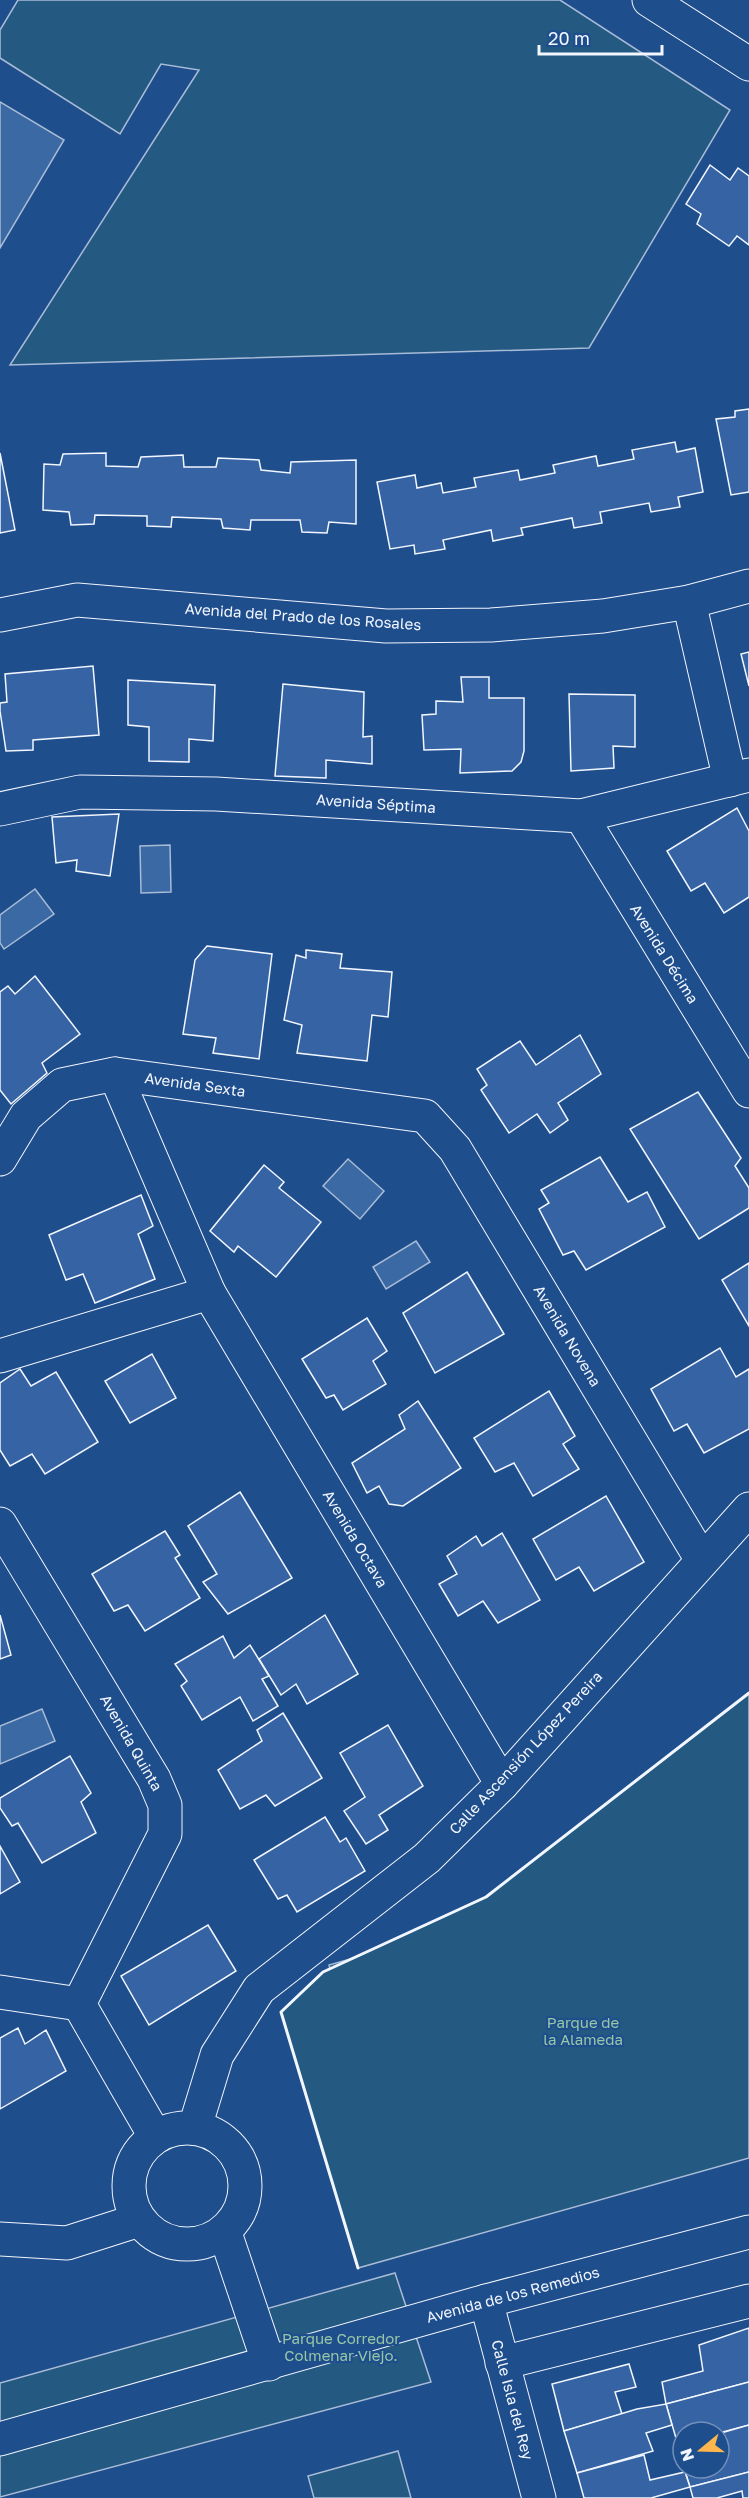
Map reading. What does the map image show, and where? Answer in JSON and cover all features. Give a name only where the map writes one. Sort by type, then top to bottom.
[{"type":"street","points":[[649,0],[749,64]]},
{"type":"street","name":"Avenida del Prado de los Rosales","points":[[0,615],[77,600],[386,626],[491,625],[603,616],[689,602],[749,586]]},
{"type":"street","points":[[689,602],[740,777]]},
{"type":"street","name":"Avenida Séptima","points":[[0,809],[80,792],[182,794],[581,816],[740,777]]},
{"type":"street","name":"Avenida Décima","points":[[581,816],[749,1091]]},
{"type":"street","name":"Avenida Sexta","points":[[0,1159],[26,1116],[62,1085],[115,1074],[425,1116]]},
{"type":"street","name":"Avenida Octava","points":[[115,1074],[209,1293],[502,1784]]},
{"type":"street","name":"Avenida Novena","points":[[425,1116],[455,1149],[702,1560]]},
{"type":"street","points":[[0,1356],[209,1293]]},
{"type":"street","name":"Calle Ascensión López Pereira","points":[[195,2127],[217,2055],[259,1989],[427,1858],[502,1784],[749,1509]]},
{"type":"street","name":"Avenida Quinta","points":[[0,1524],[154,1779],[165,1805],[165,1834],[80,2004]]},
{"type":"street","points":[[0,1992],[80,2004],[155,2136]]},
{"type":"street","points":[[195,2127],[221,2137],[240,2157],[247,2184],[242,2211],[225,2233],[195,2245],[164,2240],[139,2220],[130,2198],[129,2174],[138,2152],[155,2136],[168,2130],[195,2127]]},
{"type":"street","points":[[0,2239],[67,2243],[139,2220]]},
{"type":"street","name":"Avenida de los Remedios","points":[[0,2439],[486,2301],[749,2232]]},
{"type":"street","points":[[225,2233],[269,2364]]},
{"type":"street","name":"Calle Isla del Rey","points":[[486,2301],[539,2498]]},
{"type":"street","points":[[502,2363],[749,2301]]},
{"type":"green space","points":[[18,0],[560,0],[730,110],[589,348],[10,365],[199,70],[161,64],[120,134],[0,58],[0,30]]},
{"type":"green space","name":"Parque de la Alameda","points":[[749,1693],[749,2158],[358,2268],[281,2012],[323,1972],[330,1969],[329,1965],[354,1958],[486,1897]]},
{"type":"green space","name":"Parque Corredor Colmenar Viejo.","points":[[395,2273],[431,2382],[0,2497],[0,2383]]},
{"type":"green space","points":[[398,2451],[411,2498],[314,2498],[308,2476]]},
{"type":"shaded area","points":[[0,102],[64,140],[0,248]]},
{"type":"shaded area","points":[[170,845],[171,892],[141,893],[140,846]]},
{"type":"shaded area","points":[[35,889],[54,914],[4,949],[0,943],[0,915]]},
{"type":"shaded area","points":[[348,1159],[384,1191],[360,1219],[323,1186]]},
{"type":"shaded area","points":[[416,1241],[430,1262],[386,1289],[373,1267]]},
{"type":"shaded area","points":[[42,1709],[55,1741],[0,1764],[0,1726]]},
{"type":"building","points":[[710,165],[730,180],[738,168],[749,176],[749,245],[737,236],[729,246],[697,224],[701,214],[686,204]]},
{"type":"building","points":[[749,409],[749,492],[731,495],[716,419],[735,417],[735,411]]},
{"type":"building","points":[[675,442],[677,452],[695,448],[703,492],[678,497],[680,507],[651,512],[649,503],[600,512],[602,523],[574,528],[572,518],[521,528],[523,535],[493,541],[491,530],[443,540],[445,549],[415,554],[414,545],[390,549],[377,482],[415,475],[417,488],[441,483],[443,493],[476,487],[474,478],[518,470],[520,480],[555,473],[553,465],[596,456],[598,466],[634,459],[632,450]]},
{"type":"building","points":[[0,453],[15,530],[0,533]]},
{"type":"building","points":[[106,453],[106,466],[138,467],[141,457],[183,455],[184,467],[216,467],[218,458],[259,460],[261,470],[290,473],[291,462],[356,460],[356,524],[329,522],[327,533],[302,532],[300,520],[251,520],[250,530],[223,528],[221,519],[172,517],[171,527],[147,526],[147,516],[95,515],[94,524],[71,525],[69,512],[43,510],[44,464],[60,465],[63,454]]},
{"type":"building","points":[[749,652],[749,686],[741,654]]},
{"type":"building","points":[[93,666],[99,735],[33,740],[33,750],[6,751],[0,711],[0,703],[7,702],[5,674]]},
{"type":"building","points":[[461,677],[489,677],[489,698],[524,698],[524,751],[521,762],[512,771],[460,773],[461,749],[424,750],[422,715],[436,714],[436,701],[463,702]]},
{"type":"building","points":[[128,680],[215,685],[213,741],[189,739],[189,762],[149,761],[149,727],[128,725]]},
{"type":"building","points":[[283,684],[364,692],[363,737],[372,736],[372,764],[326,760],[326,778],[275,776]]},
{"type":"building","points":[[569,694],[635,695],[635,747],[613,746],[614,768],[571,771]]},
{"type":"building","points":[[737,808],[749,831],[749,897],[724,913],[705,883],[691,891],[667,851]]},
{"type":"building","points":[[119,814],[110,876],[76,871],[77,860],[56,863],[52,817]]},
{"type":"building","points":[[207,946],[272,954],[259,1059],[213,1053],[216,1038],[183,1034],[195,960]]},
{"type":"building","points":[[306,950],[342,954],[340,968],[392,972],[388,1017],[372,1015],[367,1061],[297,1053],[302,1025],[284,1020],[296,955],[306,958]]},
{"type":"building","points":[[35,976],[80,1034],[42,1063],[47,1073],[11,1104],[0,1090],[0,992],[8,986],[15,994]]},
{"type":"building","points":[[580,1035],[601,1074],[558,1103],[568,1120],[550,1133],[537,1114],[509,1133],[481,1090],[487,1085],[477,1069],[520,1041],[536,1065]]},
{"type":"building","points":[[698,1092],[741,1158],[735,1166],[749,1188],[749,1208],[699,1239],[630,1129]]},
{"type":"building","points":[[600,1157],[628,1202],[647,1192],[665,1227],[586,1270],[574,1251],[563,1255],[539,1209],[549,1203],[541,1190]]},
{"type":"building","points":[[264,1165],[284,1182],[279,1188],[321,1222],[276,1277],[238,1246],[234,1252],[210,1231]]},
{"type":"building","points":[[141,1195],[153,1226],[138,1234],[155,1279],[95,1303],[83,1274],[66,1280],[49,1235]]},
{"type":"building","points":[[749,1263],[749,1326],[722,1280]]},
{"type":"building","points":[[467,1272],[504,1334],[435,1373],[403,1313]]},
{"type":"building","points":[[367,1318],[387,1351],[373,1361],[386,1384],[343,1410],[334,1395],[326,1398],[302,1359]]},
{"type":"building","points":[[720,1348],[736,1377],[749,1369],[749,1429],[704,1453],[687,1424],[674,1431],[651,1389]]},
{"type":"building","points":[[152,1354],[176,1398],[130,1423],[105,1381]]},
{"type":"building","points":[[20,1369],[31,1386],[56,1372],[98,1442],[45,1474],[32,1454],[10,1466],[0,1450],[0,1383]]},
{"type":"building","points":[[549,1391],[575,1436],[563,1444],[579,1469],[533,1496],[514,1463],[495,1472],[474,1438]]},
{"type":"building","points":[[418,1401],[461,1468],[403,1506],[389,1504],[379,1486],[367,1493],[352,1463],[405,1429],[399,1415]]},
{"type":"building","points":[[240,1492],[292,1578],[228,1614],[203,1582],[217,1574],[188,1526]]},
{"type":"building","points":[[606,1496],[644,1562],[594,1591],[579,1567],[556,1580],[533,1539]]},
{"type":"building","points":[[165,1531],[180,1555],[175,1558],[200,1598],[145,1631],[128,1605],[114,1611],[92,1574]]},
{"type":"building","points":[[502,1533],[540,1600],[498,1623],[483,1601],[458,1616],[439,1584],[457,1574],[447,1556],[476,1536],[482,1546]]},
{"type":"building","points":[[0,1615],[11,1655],[0,1659]]},
{"type":"building","points":[[325,1615],[358,1674],[307,1704],[296,1684],[281,1695],[259,1659]]},
{"type":"building","points":[[223,1636],[234,1658],[250,1645],[269,1676],[262,1679],[278,1706],[253,1721],[240,1697],[202,1720],[181,1686],[187,1681],[175,1664]]},
{"type":"building","points":[[283,1713],[322,1778],[275,1806],[266,1795],[240,1809],[218,1770],[262,1741],[257,1730]]},
{"type":"building","points":[[388,1725],[423,1786],[379,1815],[388,1830],[366,1844],[344,1811],[365,1797],[340,1753]]},
{"type":"building","points":[[70,1756],[91,1793],[81,1802],[96,1833],[42,1863],[18,1823],[12,1826],[0,1808],[0,1798]]},
{"type":"building","points":[[325,1817],[340,1842],[346,1838],[365,1871],[297,1912],[287,1895],[278,1899],[254,1860]]},
{"type":"building","points":[[0,1846],[20,1882],[0,1894]]},
{"type":"building","points":[[208,1925],[236,1971],[149,2025],[121,1976]]},
{"type":"building","points":[[18,2028],[25,2044],[46,2030],[66,2071],[0,2109],[0,2038]]},
{"type":"building","points":[[749,2328],[749,2382],[666,2404],[662,2382],[703,2371],[699,2345]]},
{"type":"building","points":[[629,2364],[636,2387],[615,2392],[622,2414],[564,2431],[552,2384]]},
{"type":"building","points":[[749,2382],[749,2425],[731,2430],[731,2420],[671,2421],[666,2404]]},
{"type":"building","points":[[666,2404],[671,2425],[646,2433],[653,2451],[577,2473],[564,2431],[637,2409]]},
{"type":"building","points":[[749,2425],[749,2472],[731,2477],[731,2430]]},
{"type":"building","points":[[644,2455],[650,2480],[671,2475],[671,2480],[688,2480],[690,2487],[651,2498],[584,2498],[577,2473]]},
{"type":"building","points":[[749,2472],[749,2498],[743,2498],[742,2491],[717,2498],[693,2498],[690,2487],[718,2480],[731,2480],[731,2477]]},
{"type":"building","points":[[688,2480],[718,2480],[690,2487]]},
{"type":"wall","points":[[358,2268],[281,2012],[323,1972],[486,1897],[749,1693]]}]
